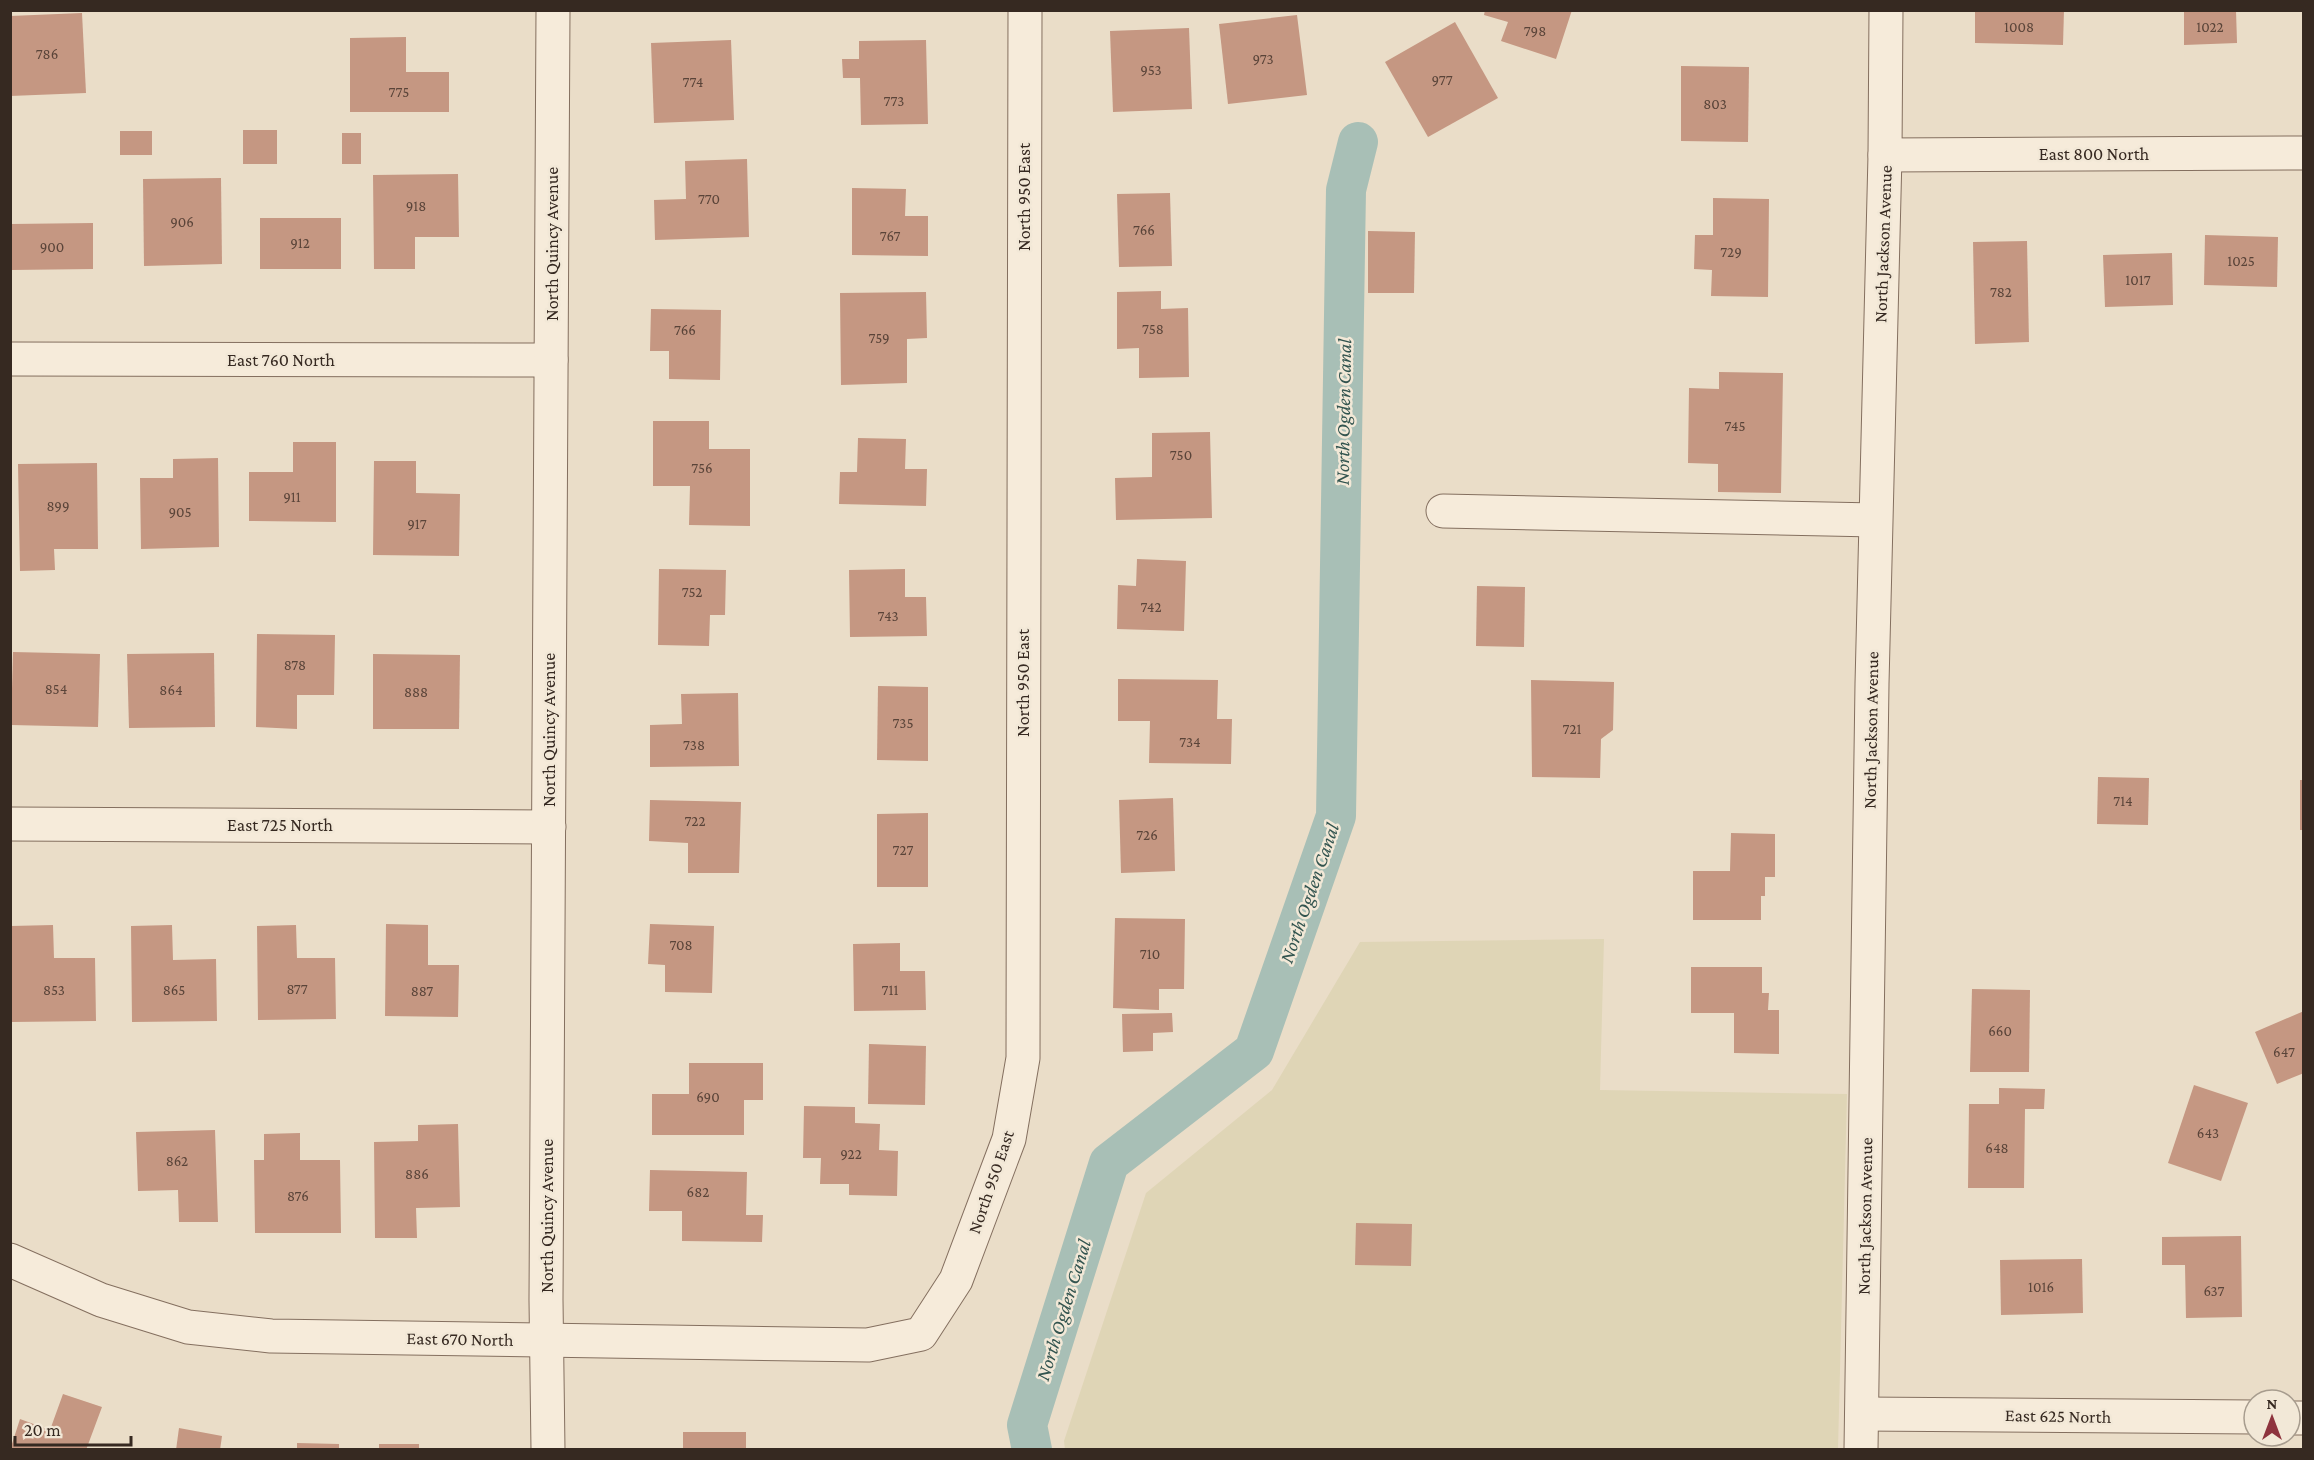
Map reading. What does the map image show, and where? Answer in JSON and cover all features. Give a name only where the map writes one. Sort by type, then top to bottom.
[{"type":"street","name":"North Quincy Avenue","points":[[548,1449],[546,1340],[553,10]]},
{"type":"street","name":"North 950 East","points":[[921,1334],[956,1280],[1009,1139],[1023,1058],[1025,10]]},
{"type":"street","name":"North Jackson Avenue","points":[[1862,1449],[1875,520],[1885,155],[1886,10]]},
{"type":"street","name":"East 800 North","points":[[1885,155],[2304,153]]},
{"type":"street","name":"East 760 North","points":[[10,359],[552,360]]},
{"type":"street","points":[[1443,511],[1875,520]]},
{"type":"street","name":"East 725 North","points":[[10,824],[549,826]]},
{"type":"street","name":"East 670 North","points":[[10,1260],[101,1300],[188,1327],[271,1336],[868,1345],[921,1334]]},
{"type":"street","name":"East 625 North","points":[[1862,1414],[2242,1417]]},
{"type":"shaded area","points":[[1604,939],[1600,1090],[1847,1094],[1838,1449],[1065,1450],[1064,1441],[1146,1193],[1272,1090],[1360,942]]},
{"type":"building","points":[[1485,10],[1572,10],[1556,59],[1501,41],[1508,22],[1484,15]]},
{"type":"building","points":[[1975,10],[2064,10],[2063,45],[1975,43]]},
{"type":"building","points":[[2184,10],[2236,10],[2237,43],[2184,45]]},
{"type":"building","points":[[82,13],[86,93],[10,96],[10,16]]},
{"type":"building","points":[[1297,15],[1307,95],[1228,104],[1219,24]]},
{"type":"building","points":[[1455,22],[1498,98],[1428,137],[1385,62]]},
{"type":"building","points":[[1189,28],[1192,109],[1113,112],[1110,31]]},
{"type":"building","points":[[406,37],[406,72],[449,72],[449,112],[350,112],[350,38]]},
{"type":"building","points":[[731,40],[734,120],[654,123],[651,43]]},
{"type":"building","points":[[926,40],[928,124],[861,125],[860,78],[843,78],[842,59],[859,59],[859,41]]},
{"type":"building","points":[[1681,66],[1749,67],[1748,142],[1681,141]]},
{"type":"building","points":[[243,130],[277,130],[277,164],[243,164]]},
{"type":"building","points":[[120,131],[152,131],[152,155],[120,155]]},
{"type":"building","points":[[342,133],[361,133],[361,164],[342,164]]},
{"type":"building","points":[[747,159],[749,237],[655,240],[654,200],[686,199],[685,161]]},
{"type":"building","points":[[458,174],[459,237],[415,237],[415,269],[374,269],[373,175]]},
{"type":"building","points":[[221,178],[222,264],[144,266],[143,179]]},
{"type":"building","points":[[852,188],[906,189],[905,216],[928,216],[928,256],[852,255]]},
{"type":"building","points":[[1170,193],[1172,266],[1119,267],[1117,194]]},
{"type":"building","points":[[1713,198],[1769,199],[1768,297],[1711,296],[1712,270],[1694,269],[1695,235],[1713,235]]},
{"type":"building","points":[[260,218],[341,218],[341,269],[260,269]]},
{"type":"building","points":[[93,223],[93,269],[11,270],[11,224]]},
{"type":"building","points":[[1368,231],[1415,232],[1414,293],[1368,293]]},
{"type":"building","points":[[2205,235],[2278,237],[2277,287],[2204,285]]},
{"type":"building","points":[[2027,241],[2029,342],[1975,344],[1973,242]]},
{"type":"building","points":[[2172,253],[2173,305],[2105,307],[2103,255]]},
{"type":"building","points":[[1161,291],[1161,309],[1188,308],[1189,377],[1139,378],[1139,348],[1117,349],[1117,292]]},
{"type":"building","points":[[926,292],[927,338],[907,339],[907,383],[841,385],[840,293]]},
{"type":"building","points":[[651,309],[721,310],[720,380],[669,379],[669,351],[650,351]]},
{"type":"building","points":[[1719,372],[1783,373],[1781,493],[1718,492],[1718,464],[1688,463],[1689,388],[1719,389]]},
{"type":"building","points":[[653,421],[709,421],[709,449],[750,449],[750,526],[689,525],[690,486],[653,486]]},
{"type":"building","points":[[1210,432],[1212,518],[1116,520],[1115,478],[1152,477],[1152,433]]},
{"type":"building","points":[[858,438],[906,439],[905,469],[927,469],[926,506],[839,504],[840,472],[857,472]]},
{"type":"building","points":[[293,442],[336,442],[336,522],[249,521],[249,472],[293,472]]},
{"type":"building","points":[[218,458],[219,547],[141,549],[140,478],[173,478],[173,459]]},
{"type":"building","points":[[374,461],[416,461],[416,493],[460,494],[459,556],[373,555]]},
{"type":"building","points":[[97,463],[98,549],[54,549],[55,570],[20,571],[18,464]]},
{"type":"building","points":[[1137,559],[1186,561],[1184,631],[1117,629],[1118,585],[1136,586]]},
{"type":"building","points":[[659,569],[726,570],[725,615],[710,615],[709,646],[658,645]]},
{"type":"building","points":[[905,569],[905,597],[926,597],[927,636],[850,637],[849,570]]},
{"type":"building","points":[[1477,586],[1525,587],[1524,647],[1476,646]]},
{"type":"building","points":[[257,634],[335,635],[334,695],[297,695],[297,729],[256,727]]},
{"type":"building","points":[[13,652],[100,654],[98,727],[11,725]]},
{"type":"building","points":[[214,653],[215,727],[129,728],[127,654]]},
{"type":"building","points":[[373,654],[460,655],[459,729],[373,729]]},
{"type":"building","points":[[1118,679],[1218,680],[1217,719],[1232,719],[1231,764],[1149,763],[1150,721],[1118,721]]},
{"type":"building","points":[[1531,680],[1614,682],[1613,730],[1601,739],[1600,778],[1532,777]]},
{"type":"building","points":[[878,686],[928,687],[928,761],[877,760]]},
{"type":"building","points":[[738,693],[739,766],[650,767],[650,725],[682,724],[681,694]]},
{"type":"building","points":[[2098,777],[2149,778],[2148,825],[2097,824]]},
{"type":"building","points":[[2300,780],[2304,780],[2304,830],[2300,830]]},
{"type":"building","points":[[1173,798],[1175,871],[1121,873],[1119,800]]},
{"type":"building","points":[[650,800],[741,802],[739,873],[688,873],[688,843],[649,841]]},
{"type":"building","points":[[928,813],[928,887],[877,887],[877,814]]},
{"type":"building","points":[[1731,833],[1775,834],[1775,877],[1765,877],[1765,896],[1761,896],[1761,920],[1693,920],[1693,871],[1730,871]]},
{"type":"building","points":[[1115,918],[1185,919],[1184,989],[1159,989],[1159,1010],[1113,1008]]},
{"type":"building","points":[[386,924],[428,925],[428,965],[459,965],[458,1017],[385,1016]]},
{"type":"building","points":[[650,924],[714,926],[712,993],[665,992],[665,965],[648,964]]},
{"type":"building","points":[[53,925],[54,958],[95,958],[96,1021],[12,1022],[11,926]]},
{"type":"building","points":[[172,925],[173,960],[216,959],[217,1021],[132,1022],[131,926]]},
{"type":"building","points":[[296,925],[297,958],[335,958],[336,1019],[258,1020],[257,926]]},
{"type":"building","points":[[900,943],[900,971],[925,971],[926,1010],[854,1011],[853,944]]},
{"type":"building","points":[[1691,967],[1762,967],[1762,993],[1769,993],[1768,1010],[1779,1010],[1779,1054],[1734,1053],[1734,1013],[1691,1013]]},
{"type":"building","points":[[1972,989],[2030,990],[2029,1072],[1970,1072]]},
{"type":"building","points":[[2304,1011],[2304,1073],[2277,1084],[2255,1032]]},
{"type":"building","points":[[1172,1013],[1173,1032],[1153,1033],[1153,1051],[1123,1052],[1122,1014]]},
{"type":"building","points":[[869,1044],[926,1046],[925,1105],[868,1104]]},
{"type":"building","points":[[689,1063],[763,1063],[763,1100],[744,1100],[744,1135],[652,1135],[652,1094],[689,1094]]},
{"type":"building","points":[[2194,1085],[2248,1103],[2221,1181],[2168,1163]]},
{"type":"building","points":[[1999,1088],[2045,1089],[2044,1109],[2025,1109],[2024,1188],[1968,1188],[1969,1104],[1999,1104]]},
{"type":"building","points":[[804,1106],[855,1107],[855,1123],[880,1124],[879,1150],[898,1151],[897,1196],[849,1195],[849,1184],[820,1184],[821,1158],[803,1158]]},
{"type":"building","points":[[458,1124],[460,1207],[416,1208],[417,1238],[375,1238],[374,1142],[418,1141],[418,1125]]},
{"type":"building","points":[[215,1130],[218,1222],[179,1222],[178,1190],[138,1191],[136,1132]]},
{"type":"building","points":[[300,1133],[300,1160],[340,1160],[341,1233],[255,1233],[254,1160],[264,1160],[264,1134]]},
{"type":"building","points":[[650,1170],[747,1172],[746,1215],[763,1215],[762,1242],[682,1241],[682,1211],[649,1211]]},
{"type":"building","points":[[1356,1223],[1412,1224],[1411,1266],[1355,1265]]},
{"type":"building","points":[[2241,1236],[2242,1317],[2186,1318],[2185,1265],[2162,1265],[2162,1237]]},
{"type":"building","points":[[2082,1259],[2083,1313],[2001,1315],[2000,1260]]},
{"type":"building","points":[[63,1394],[102,1407],[86,1450],[10,1450],[20,1419],[50,1430]]},
{"type":"building","points":[[179,1428],[222,1436],[220,1450],[176,1450]]},
{"type":"building","points":[[683,1432],[746,1432],[746,1450],[683,1450]]},
{"type":"building","points":[[297,1443],[339,1444],[339,1450],[297,1450]]},
{"type":"building","points":[[379,1444],[419,1444],[419,1450],[379,1450]]},
{"type":"waterway","name":"North Ogden Canal","points":[[1032,1450],[1027,1425],[1109,1163],[1254,1051],[1336,816],[1346,190],[1358,142]]}]
